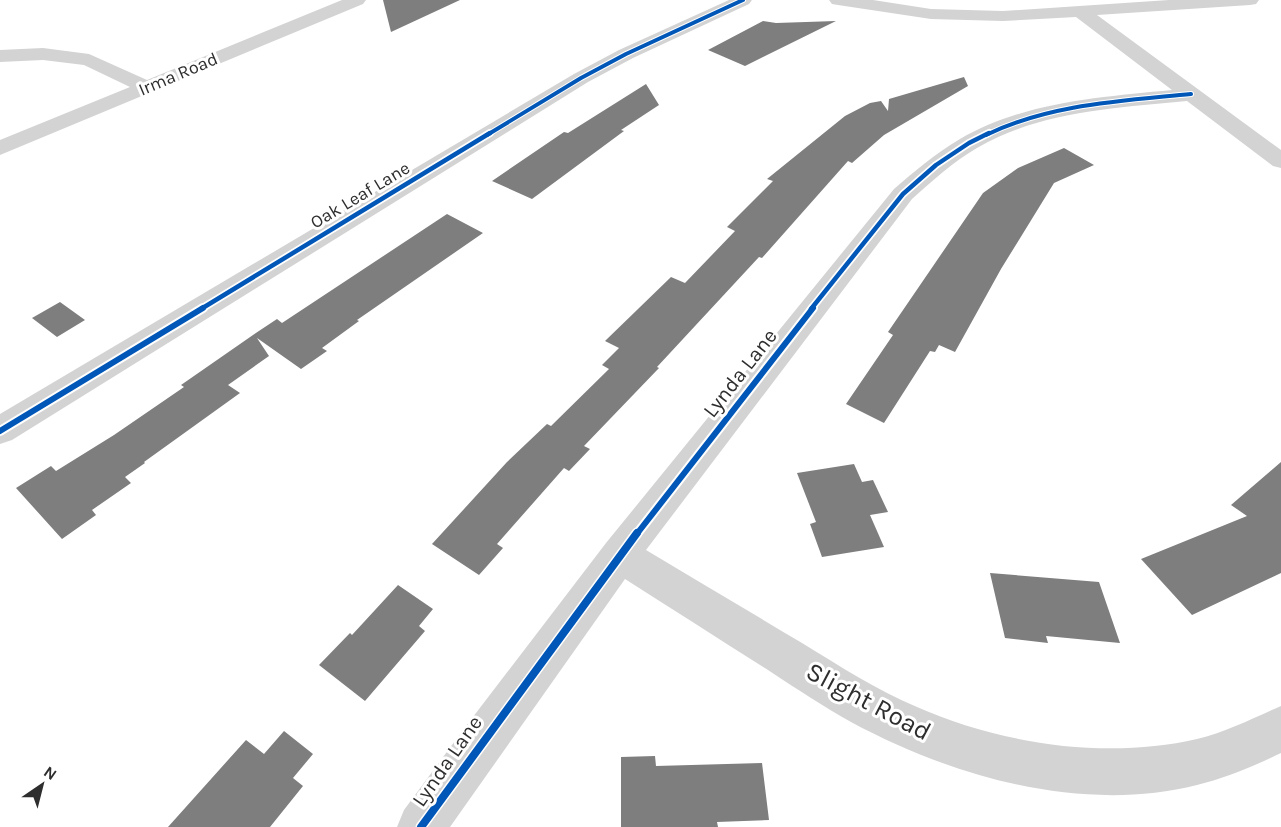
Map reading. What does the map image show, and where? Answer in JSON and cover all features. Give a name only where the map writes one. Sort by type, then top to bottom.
[{"type":"street","name":"Irma Road","points":[[0,148],[357,0]]},
{"type":"street","name":"Oak Leaf Lane","points":[[0,431],[581,78],[626,54],[743,0]]},
{"type":"street","points":[[838,0],[895,10],[958,16],[1028,16],[1250,0]]},
{"type":"street","points":[[1081,12],[1281,161]]},
{"type":"street","points":[[0,56],[43,54],[89,60],[147,87]]},
{"type":"street","name":"Lynda Lane","points":[[421,827],[506,707],[620,555],[903,194],[942,158],[983,135],[1046,112],[1191,94]]},
{"type":"street","name":"Slight Road","points":[[620,555],[868,706],[930,735],[996,756],[1064,769],[1124,772],[1186,765],[1252,744],[1281,729]]},
{"type":"building","points":[[383,0],[460,0],[391,32]]},
{"type":"building","points":[[763,21],[776,23],[836,21],[745,66],[708,50]]},
{"type":"building","points":[[964,77],[968,86],[884,135],[852,163],[848,161],[762,258],[759,257],[657,367],[659,368],[584,446],[590,449],[569,471],[564,468],[497,544],[503,548],[479,575],[432,544],[507,462],[547,424],[551,426],[609,369],[602,365],[619,348],[605,341],[671,277],[685,283],[735,231],[727,227],[773,181],[767,179],[845,116],[870,103],[881,101],[888,111],[889,99]]},
{"type":"building","points":[[646,84],[659,105],[621,130],[624,131],[532,199],[492,181],[564,132],[568,133]]},
{"type":"building","points":[[1064,148],[1094,165],[1054,183],[1001,269],[955,352],[939,345],[935,352],[930,351],[884,423],[846,404],[893,335],[888,332],[983,193],[1018,168]]},
{"type":"building","points":[[447,214],[483,233],[357,320],[359,321],[322,348],[327,351],[301,369],[257,338],[269,356],[228,385],[240,393],[125,477],[131,483],[92,510],[96,515],[62,539],[16,488],[51,466],[56,471],[114,435],[184,387],[181,385],[277,319],[282,323]]},
{"type":"building","points":[[60,302],[85,320],[57,337],[32,318]]},
{"type":"building","points":[[1281,462],[1281,573],[1192,615],[1141,559],[1247,516],[1231,505]]},
{"type":"building","points":[[854,464],[862,482],[873,480],[888,512],[870,515],[884,547],[822,557],[810,524],[816,522],[797,473]]},
{"type":"building","points":[[990,573],[1099,582],[1120,643],[1046,636],[1048,643],[1005,638]]},
{"type":"building","points":[[398,585],[433,609],[419,626],[425,631],[365,701],[319,665],[350,633],[352,635]]},
{"type":"building","points":[[284,731],[313,754],[293,778],[303,786],[270,827],[168,827],[246,740],[264,754]]},
{"type":"building","points":[[655,756],[656,766],[762,763],[769,820],[717,822],[718,827],[621,827],[621,757]]},
{"type":"cycle path","points":[[0,431],[581,78],[626,54],[743,0]]},
{"type":"cycle path","points":[[421,827],[657,507],[903,194],[936,165],[969,143],[1003,127],[1036,116],[1072,108],[1191,94]]}]
